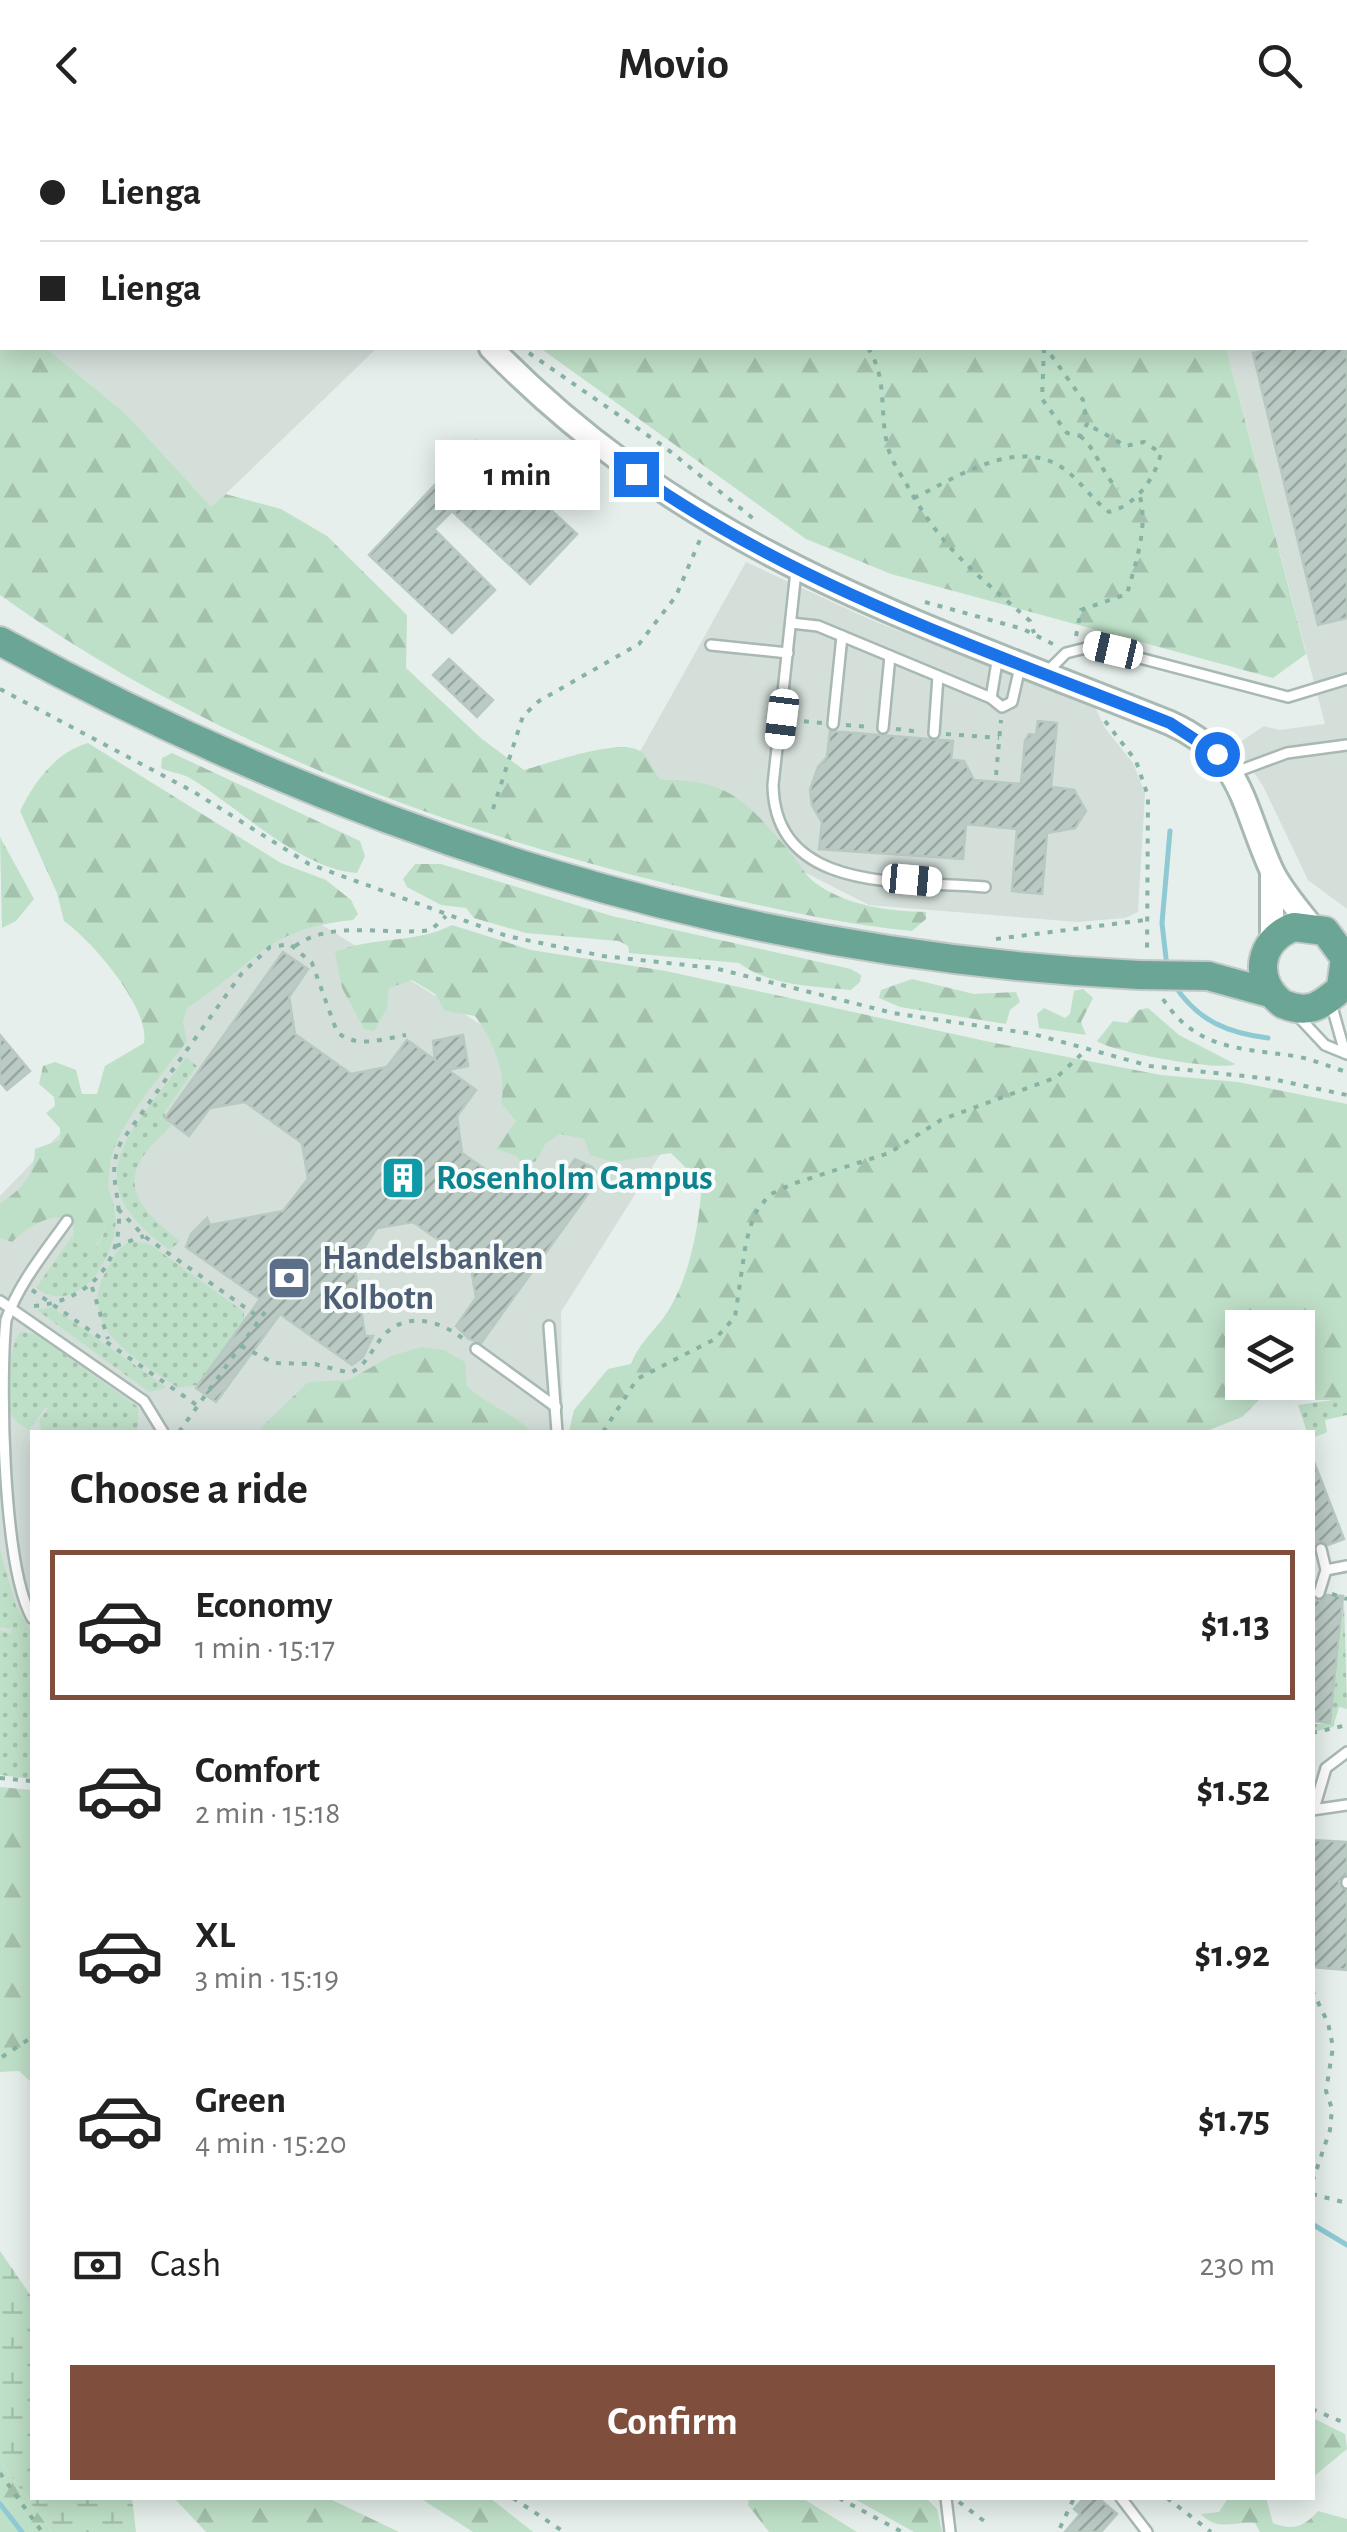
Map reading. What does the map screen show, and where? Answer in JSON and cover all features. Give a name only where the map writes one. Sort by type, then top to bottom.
[{"type":"main road","points":[[0,640],[276,777],[415,831],[569,881],[783,932],[1021,968],[1150,979],[1208,976],[1267,950],[1286,930],[1311,926],[1341,942],[1345,958],[1339,990],[1311,1009],[1208,976]]},
{"type":"main road","points":[[1267,950],[1280,1000]]},
{"type":"street","points":[[493,350],[590,438],[707,522],[796,571],[1180,727],[1207,744],[1233,773],[1272,873],[1311,926]]},
{"type":"street","points":[[1267,950],[1272,873]]},
{"type":"lane","points":[[796,571],[774,786],[774,807],[787,837],[811,860],[839,874],[985,886]]},
{"type":"lane","points":[[792,623],[818,626],[991,698],[1002,707],[1012,702],[1010,660]]},
{"type":"lane","points":[[833,724],[842,636]]},
{"type":"lane","points":[[711,644],[788,653]]},
{"type":"lane","points":[[1046,674],[1057,659],[1078,647],[1120,652],[1288,697],[1347,680]]},
{"type":"lane","points":[[883,728],[890,656]]},
{"type":"lane","points":[[991,698],[1010,660]]},
{"type":"lane","points":[[934,733],[938,676]]},
{"type":"lane","points":[[1233,773],[1287,753],[1347,745]]},
{"type":"lane","points":[[1280,1000],[1326,1045],[1346,1053],[1339,990]]},
{"type":"lane","points":[[30,1613],[14,1570],[2,1480],[1,1341],[23,1285],[67,1221]]},
{"type":"lane","points":[[0,1301],[144,1401],[162,1430]]},
{"type":"lane","points":[[549,1326],[557,1430]]},
{"type":"lane","points":[[476,1349],[556,1407]]},
{"type":"lane","points":[[1320,1592],[1326,1570],[1322,1549]]},
{"type":"lane","points":[[1326,1570],[1347,1566]]},
{"type":"lane","points":[[1315,1803],[1326,1768],[1347,1752]]},
{"type":"lane","points":[[1315,1806],[1347,1805]]},
{"type":"lane","points":[[948,2500],[950,2532]]},
{"type":"lane","points":[[1123,2500],[1147,2532]]},
{"type":"path","points":[[524,350],[666,448],[763,525]]},
{"type":"path","points":[[869,350],[882,368],[890,453],[914,498],[937,536],[969,571],[1030,621],[1034,633]]},
{"type":"path","points":[[1045,350],[1042,400],[1067,433],[1090,444],[1105,476],[1118,488]]},
{"type":"path","points":[[1046,350],[1083,400],[1087,424],[1080,436]]},
{"type":"path","points":[[914,498],[993,461],[1022,457],[1056,464],[1109,512],[1126,508],[1158,468],[1161,453],[1144,442],[1126,446],[1087,424]]},
{"type":"path","points":[[1078,647],[1076,634],[1081,610],[1127,594],[1140,547],[1144,509],[1139,493]]},
{"type":"path","points":[[493,809],[524,716],[540,702],[639,644],[676,596],[707,522]]},
{"type":"path","points":[[912,597],[1034,633],[1053,644]]},
{"type":"path","points":[[0,689],[194,792],[300,860],[526,941],[604,956],[723,970],[893,1013],[1033,1034],[1150,1066],[1272,1078],[1347,1096]]},
{"type":"path","points":[[996,775],[1002,707]]},
{"type":"path","points":[[1102,714],[1136,762],[1148,796],[1146,920],[1150,979],[1181,1022],[1210,1042],[1246,1052],[1306,1058],[1347,1072]]},
{"type":"path","points":[[11,1308],[54,1304],[77,1296],[92,1284],[114,1248],[118,1209],[113,1164],[128,1131],[242,973],[275,944],[295,946],[311,938],[342,932],[431,930],[446,915]]},
{"type":"path","points":[[991,940],[1146,920]]},
{"type":"path","points":[[295,946],[316,970],[340,1035],[359,1042],[406,1035]]},
{"type":"path","points":[[603,1430],[637,1379],[653,1367],[702,1346],[734,1318],[746,1242],[754,1215],[770,1196],[792,1184],[890,1153],[942,1120],[1056,1077],[1087,1049]]},
{"type":"path","points":[[118,1209],[144,1236],[260,1318]]},
{"type":"path","points":[[114,1248],[144,1236]]},
{"type":"path","points":[[92,1284],[110,1344]]},
{"type":"path","points":[[23,1285],[198,1406]]},
{"type":"path","points":[[180,1430],[265,1312]]},
{"type":"path","points":[[241,1346],[274,1364],[315,1364],[350,1373],[366,1362],[394,1328],[426,1320],[454,1331],[476,1349]]},
{"type":"path","points":[[1315,1732],[1347,1725]]},
{"type":"path","points":[[0,1778],[30,1782]]},
{"type":"path","points":[[1315,1995],[1333,2047],[1326,2091],[1332,2109],[1330,2130],[1315,2173]]},
{"type":"path","points":[[2,2057],[30,2038]]},
{"type":"path","points":[[1315,2195],[1347,2204]]},
{"type":"path","points":[[1315,2410],[1347,2424]]},
{"type":"path","points":[[0,2473],[42,2532]]},
{"type":"path","points":[[516,2500],[564,2532]]},
{"type":"path","points":[[843,2500],[902,2532]]},
{"type":"path","points":[[951,2500],[984,2520]]},
{"type":"path","points":[[1060,2528],[1073,2500]]},
{"type":"path","points":[[1171,2500],[1212,2532]]},
{"type":"shaded area","points":[[48,350],[375,350],[211,508],[126,414]]},
{"type":"shaded area","points":[[1227,350],[1347,350],[1347,909],[1308,880],[1263,786],[1236,745],[1264,726],[1279,730],[1325,724]]},
{"type":"shaded area","points":[[746,562],[869,619],[1027,682],[1092,701],[1105,728],[1133,763],[1145,793],[1138,912],[1125,918],[1078,922],[869,905],[798,869],[608,809]]},
{"type":"shaded area","points":[[284,901],[668,1142],[561,1312],[563,1430],[30,1430],[30,1769],[0,1765],[0,1196]]},
{"type":"green space","points":[[0,350],[48,350],[126,414],[211,507],[225,494],[281,509],[327,536],[407,615],[406,668],[482,739],[524,770],[603,749],[633,748],[643,753],[661,780],[721,789],[749,807],[810,879],[826,890],[868,906],[926,912],[926,919],[912,931],[762,906],[584,862],[408,805],[322,772],[156,692],[76,646],[0,595]]},
{"type":"green space","points":[[543,350],[1227,350],[1306,654],[1273,678],[891,574],[806,539]]},
{"type":"green space","points":[[88,743],[281,863],[326,880],[351,900],[358,914],[353,920],[299,931],[279,940],[187,1008],[183,1022],[187,1041],[143,1098],[116,1144],[109,1171],[107,1222],[103,1234],[88,1251],[74,1242],[73,1219],[64,1217],[40,1222],[12,1242],[0,1238],[0,1204],[25,1181],[35,1149],[60,1140],[60,1128],[46,1113],[55,1106],[54,1097],[39,1084],[43,1066],[55,1062],[76,1070],[82,1094],[97,1094],[105,1066],[144,1043],[138,1011],[128,994],[103,958],[64,921],[57,893],[20,811],[47,770]]},
{"type":"green space","points":[[172,753],[360,841],[365,856],[357,873],[314,861],[190,778],[161,768],[162,758]]},
{"type":"green space","points":[[0,837],[34,899],[16,921],[2,928]]},
{"type":"green space","points":[[415,864],[441,864],[612,916],[851,969],[861,975],[860,982],[851,990],[792,984],[751,971],[739,963],[629,953],[628,946],[619,941],[526,933],[474,918],[466,908],[441,905],[407,887],[403,879]]},
{"type":"green space","points":[[452,925],[531,950],[666,971],[990,1042],[1161,1075],[1238,1082],[1347,1104],[1347,1400],[1315,1400],[1315,1310],[1225,1310],[1225,1400],[1259,1400],[1242,1417],[1209,1430],[569,1430],[574,1410],[608,1369],[631,1364],[671,1306],[693,1247],[702,1184],[671,1153],[613,1162],[590,1155],[584,1139],[560,1134],[546,1143],[536,1161],[524,1165],[516,1156],[496,1149],[516,1121],[501,1103],[497,1058],[475,1016],[445,1011],[435,994],[412,980],[389,988],[387,1008],[374,1031],[364,1029],[342,988],[335,952],[423,935]]},
{"type":"green space","points":[[912,979],[974,994],[1016,992],[1020,1002],[1010,1010],[1006,1024],[900,1007],[879,998],[881,990]]},
{"type":"green space","points":[[1083,989],[1093,998],[1081,1022],[1086,1035],[1039,1028],[1037,1014],[1044,1008],[1065,1018],[1070,1014],[1074,991]]},
{"type":"green space","points":[[1148,1008],[1179,1035],[1235,1064],[1167,1060],[1097,1041],[1113,1021],[1127,1023],[1139,1010]]},
{"type":"green space","points":[[186,1057],[197,1066],[164,1113],[171,1127],[153,1143],[136,1173],[135,1186],[148,1213],[180,1241],[170,1250],[140,1224],[123,1201],[117,1178],[120,1155],[131,1133]]},
{"type":"green space","points":[[109,1189],[115,1229],[98,1271],[89,1283],[65,1296],[36,1288],[72,1236],[74,1242],[96,1247],[106,1228],[105,1194]]},
{"type":"green space","points":[[133,1241],[151,1245],[244,1312],[244,1320],[197,1385],[178,1388],[128,1353],[104,1325],[98,1308],[99,1290],[115,1256]]},
{"type":"green space","points":[[52,1307],[166,1388],[149,1392],[37,1310]]},
{"type":"green space","points":[[21,1332],[36,1334],[138,1407],[138,1430],[42,1430],[39,1420],[46,1407],[29,1430],[16,1421],[9,1406],[8,1383]]},
{"type":"green space","points":[[421,1347],[444,1350],[465,1362],[467,1386],[530,1430],[259,1430],[308,1382],[349,1380],[391,1356]]},
{"type":"green space","points":[[1347,1398],[1347,1415],[1325,1420],[1327,1432],[1315,1437],[1315,1430],[1306,1430],[1298,1405]]},
{"type":"green space","points":[[0,1550],[16,1606],[30,1630],[30,1779],[0,1775],[0,1630],[10,1634],[12,1629],[0,1627]]},
{"type":"green space","points":[[1344,1601],[1347,1709],[1339,1707],[1333,1727],[1315,1732],[1315,1724],[1331,1724]]},
{"type":"green space","points":[[0,1787],[30,1790],[30,2081],[19,2071],[0,2072]]},
{"type":"green space","points":[[0,2251],[30,2295],[30,2500],[132,2500],[136,2532],[52,2532],[0,2461]]},
{"type":"green space","points":[[1315,2419],[1345,2434],[1347,2449],[1315,2475]]},
{"type":"green space","points":[[0,2461],[52,2532],[0,2532]]},
{"type":"green space","points":[[176,2500],[332,2500],[399,2532],[206,2532]]},
{"type":"green space","points":[[423,2500],[493,2500],[533,2532],[473,2532]]},
{"type":"green space","points":[[749,2500],[805,2500],[857,2532],[769,2532],[748,2505]]},
{"type":"green space","points":[[857,2500],[928,2500],[937,2509],[942,2532],[914,2532]]},
{"type":"green space","points":[[1227,2500],[1267,2500],[1273,2523],[1292,2527],[1308,2521],[1318,2511],[1347,2519],[1347,2532],[1260,2532],[1255,2523],[1214,2523],[1201,2514],[1219,2512]]},
{"type":"building","points":[[1347,350],[1347,618],[1318,625],[1253,353]]},
{"type":"building","points":[[476,441],[577,534],[530,584],[452,511],[434,529],[495,590],[452,633],[369,555]]},
{"type":"building","points":[[449,659],[493,700],[477,717],[433,675]]},
{"type":"building","points":[[1038,721],[1057,723],[1051,787],[1074,790],[1086,811],[1075,828],[1047,833],[1042,894],[1012,891],[1017,829],[966,824],[963,859],[819,849],[822,822],[812,805],[810,790],[818,767],[827,757],[830,731],[953,741],[951,760],[964,761],[974,780],[1021,784],[1025,741],[1029,734],[1036,735]]},
{"type":"building","name":"Rosenholm Campus","points":[[283,952],[308,969],[289,997],[295,1034],[351,1074],[387,1067],[407,1040],[435,1060],[433,1041],[463,1035],[468,1066],[448,1070],[476,1090],[457,1116],[462,1153],[519,1193],[555,1187],[575,1159],[592,1167],[600,1177],[481,1343],[469,1339],[456,1326],[476,1298],[470,1262],[413,1222],[377,1228],[354,1263],[365,1336],[373,1336],[363,1357],[352,1365],[280,1314],[216,1402],[196,1388],[260,1299],[186,1247],[191,1234],[207,1218],[210,1225],[283,1211],[308,1179],[302,1143],[245,1102],[210,1108],[189,1136],[165,1118]]},
{"type":"building","points":[[0,1035],[30,1071],[7,1090],[0,1082]]},
{"type":"building","points":[[1315,1465],[1344,1539],[1328,1545],[1318,1541],[1315,1546]]},
{"type":"building","points":[[1327,1595],[1343,1596],[1330,1723],[1315,1721],[1315,1599],[1320,1601]]},
{"type":"building","points":[[1315,1840],[1347,1842],[1347,1874],[1339,1882],[1347,1891],[1347,1970],[1315,1967]]},
{"type":"building","points":[[1082,2500],[1100,2500],[1117,2514],[1101,2532],[1065,2532],[1080,2514],[1074,2509]]},
{"type":"waterway","points":[[1167,967],[1162,923],[1170,831]]},
{"type":"waterway","points":[[1175,986],[1204,1017],[1240,1033],[1268,1038]]},
{"type":"waterway","points":[[1315,2226],[1347,2245]]},
{"type":"waterway","points":[[0,2504],[22,2532]]},
{"type":"place","name":"Rosenholm Campus","points":[[403,1178]]},
{"type":"place","name":"Handelsbanken Kolbotn","points":[[289,1278]]},
{"type":"route","points":[[636,474],[734,538],[813,579],[906,620],[1180,727],[1217,754]]}]
